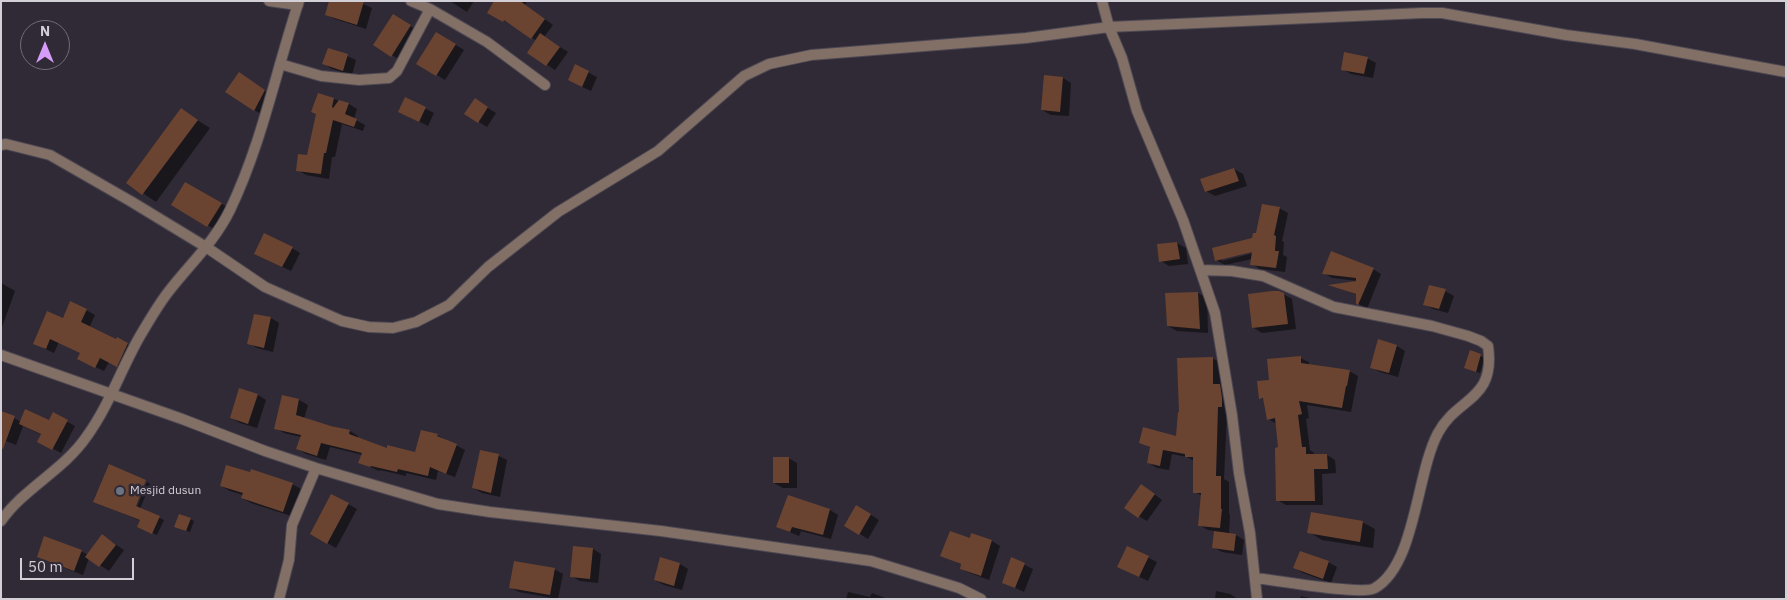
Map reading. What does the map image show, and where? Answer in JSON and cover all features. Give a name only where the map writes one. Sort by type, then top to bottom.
[{"type":"street","points":[[1,521],[20,499],[69,458],[87,437],[112,396],[139,338],[154,314],[168,292],[206,247],[230,211],[252,156],[298,3],[269,1]]},
{"type":"street","points":[[411,1],[430,9],[487,42],[545,85]]},
{"type":"street","points":[[1102,1],[1109,27],[1122,58],[1137,112],[1184,220],[1215,313],[1225,364],[1239,473],[1250,533],[1257,599]]},
{"type":"street","points":[[280,64],[321,76],[359,80],[389,78],[397,71],[430,9]]},
{"type":"street","points":[[1,145],[6,144],[50,156],[132,202],[206,247],[265,287],[305,306],[342,321],[369,327],[393,328],[416,322],[449,305],[488,267],[558,212],[658,152],[744,76],[769,64],[811,55],[1026,38],[1109,27],[1442,13],[1566,35],[1634,44],[1786,72]]},
{"type":"street","points":[[1200,270],[1232,271],[1263,276],[1334,307],[1432,326],[1468,336],[1488,346],[1489,364],[1483,385],[1476,395],[1448,419],[1438,432],[1426,461],[1409,532],[1400,556],[1389,576],[1373,589],[1354,591],[1255,578]]},
{"type":"street","points":[[1,355],[316,468],[438,504],[490,512],[661,531],[871,561],[959,588],[981,599]]},
{"type":"street","points":[[279,599],[289,560],[292,525],[316,468]]},
{"type":"building","points":[[329,1],[364,1],[357,25],[325,15]]},
{"type":"building","points":[[494,1],[520,1],[545,19],[531,39],[504,20],[503,22],[487,13]]},
{"type":"building","points":[[393,14],[411,25],[391,57],[373,45]]},
{"type":"building","points":[[436,32],[456,44],[436,76],[416,64]]},
{"type":"building","points":[[540,33],[560,47],[546,66],[527,53]]},
{"type":"building","points":[[328,48],[348,54],[343,71],[322,64]]},
{"type":"building","points":[[1344,52],[1368,57],[1364,74],[1341,70]]},
{"type":"building","points":[[575,64],[589,71],[582,87],[568,80]]},
{"type":"building","points":[[239,72],[265,90],[254,111],[225,92]]},
{"type":"building","points":[[1044,75],[1063,77],[1060,112],[1041,110]]},
{"type":"building","points":[[318,93],[334,98],[333,108],[339,100],[349,103],[345,114],[357,119],[354,127],[333,120],[326,153],[324,153],[321,174],[296,171],[298,154],[307,155],[316,114],[311,112]]},
{"type":"building","points":[[405,97],[426,107],[419,122],[398,112]]},
{"type":"building","points":[[475,98],[488,107],[478,123],[464,114]]},
{"type":"building","points":[[181,108],[198,120],[142,195],[126,183]]},
{"type":"building","points":[[1234,168],[1239,181],[1205,192],[1200,179]]},
{"type":"building","points":[[185,182],[222,203],[207,227],[171,205]]},
{"type":"building","points":[[1262,204],[1280,207],[1274,235],[1276,236],[1275,251],[1279,251],[1276,268],[1250,265],[1252,252],[1215,261],[1212,248],[1252,238],[1253,233],[1256,233]]},
{"type":"building","points":[[264,233],[293,247],[282,267],[254,254]]},
{"type":"building","points":[[1177,242],[1180,259],[1159,262],[1157,244]]},
{"type":"building","points":[[1331,251],[1374,268],[1358,305],[1356,304],[1356,294],[1328,285],[1356,281],[1356,278],[1322,274]]},
{"type":"building","points":[[1429,285],[1446,289],[1439,309],[1423,305]]},
{"type":"building","points":[[1272,291],[1284,293],[1288,324],[1252,328],[1248,294]]},
{"type":"building","points":[[1198,292],[1200,329],[1167,326],[1165,293]]},
{"type":"building","points":[[70,301],[87,309],[81,322],[128,343],[117,367],[100,358],[95,368],[77,359],[80,353],[50,339],[46,349],[33,344],[47,311],[63,318]]},
{"type":"building","points":[[254,314],[271,317],[264,348],[247,344]]},
{"type":"building","points":[[1378,339],[1397,345],[1389,373],[1370,368]]},
{"type":"building","points":[[1470,350],[1481,354],[1476,372],[1464,368]]},
{"type":"building","points":[[1301,356],[1301,363],[1350,370],[1342,408],[1299,401],[1302,414],[1298,415],[1302,447],[1306,447],[1306,454],[1327,454],[1328,469],[1314,469],[1315,501],[1276,501],[1275,448],[1278,447],[1275,418],[1267,420],[1263,398],[1259,399],[1257,381],[1269,380],[1267,359]]},
{"type":"building","points":[[1213,357],[1213,384],[1220,384],[1222,398],[1222,407],[1218,407],[1216,476],[1221,476],[1222,509],[1220,528],[1198,526],[1201,493],[1193,493],[1193,457],[1185,457],[1185,454],[1163,450],[1160,466],[1147,463],[1150,447],[1139,443],[1143,427],[1176,436],[1179,412],[1177,358]]},
{"type":"building","points":[[239,388],[258,394],[248,424],[230,418]]},
{"type":"building","points":[[282,395],[299,399],[296,415],[350,430],[349,434],[387,448],[387,445],[415,452],[421,430],[438,434],[437,436],[457,444],[446,474],[430,467],[428,476],[398,469],[397,472],[370,467],[358,463],[362,453],[321,443],[317,456],[296,449],[301,435],[274,429]]},
{"type":"building","points":[[25,409],[49,420],[53,412],[68,420],[52,450],[37,442],[41,434],[19,424]]},
{"type":"building","points":[[1,411],[15,416],[3,449],[1,448]]},
{"type":"building","points":[[480,450],[499,454],[491,493],[472,488]]},
{"type":"building","points":[[773,457],[789,457],[789,483],[773,483]]},
{"type":"building","name":"Mesjid dusun","points":[[109,464],[146,480],[136,506],[160,516],[152,534],[137,527],[140,520],[93,502]]},
{"type":"building","points":[[226,465],[250,472],[251,469],[293,483],[283,512],[241,498],[243,493],[220,486]]},
{"type":"building","points":[[1141,484],[1155,494],[1138,518],[1124,508]]},
{"type":"building","points":[[331,494],[349,503],[327,544],[310,534]]},
{"type":"building","points":[[788,495],[830,509],[823,535],[792,527],[790,532],[776,527]]},
{"type":"building","points":[[856,505],[871,514],[859,535],[844,526]]},
{"type":"building","points":[[1311,512],[1363,521],[1360,542],[1307,533]]},
{"type":"building","points":[[179,514],[191,518],[186,531],[174,527]]},
{"type":"building","points":[[950,531],[970,538],[971,533],[992,540],[981,576],[960,569],[961,564],[940,556]]},
{"type":"building","points":[[1214,531],[1236,534],[1234,551],[1212,548]]},
{"type":"building","points":[[102,534],[116,545],[99,567],[85,557]]},
{"type":"building","points":[[44,536],[82,550],[74,571],[37,557]]},
{"type":"building","points":[[573,546],[593,548],[590,579],[570,577]]},
{"type":"building","points":[[1127,546],[1149,556],[1139,577],[1117,567]]},
{"type":"building","points":[[1300,551],[1329,561],[1323,579],[1293,568]]},
{"type":"building","points":[[660,557],[680,563],[674,586],[654,580]]},
{"type":"building","points":[[1011,557],[1025,563],[1015,588],[1002,583]]},
{"type":"building","points":[[514,561],[555,568],[550,595],[509,588]]},
{"type":"place","name":"Mesjid dusun","points":[[120,491]]}]
